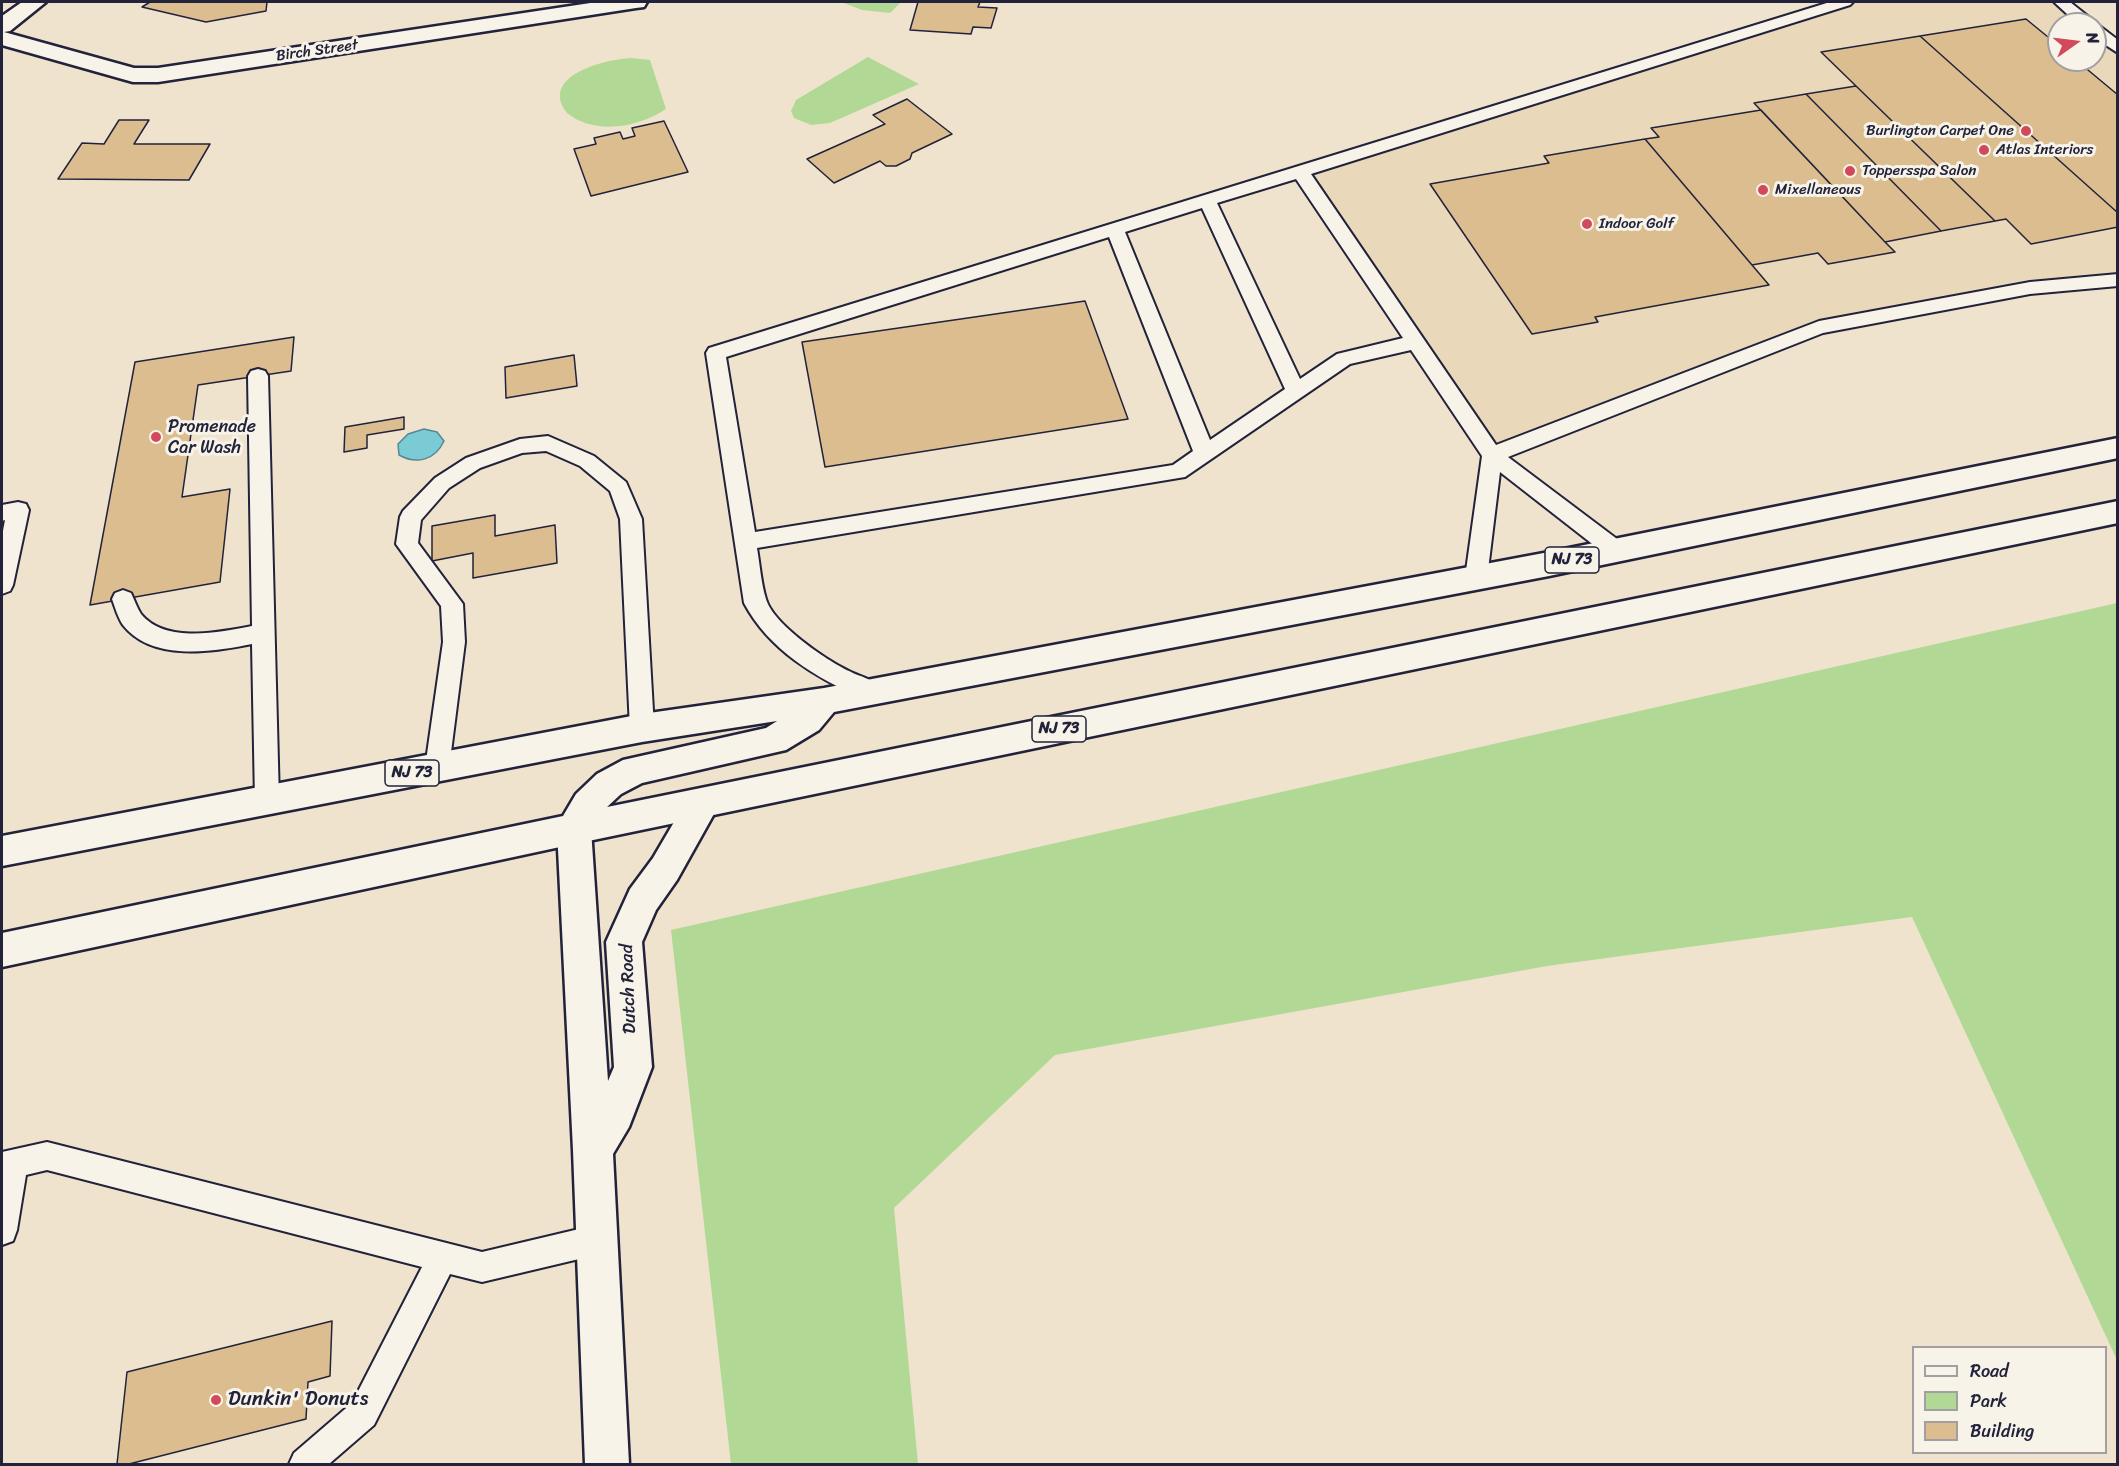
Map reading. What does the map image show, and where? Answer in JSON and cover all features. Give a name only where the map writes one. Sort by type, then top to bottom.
[{"type":"main road","points":[[2,26],[35,2]]},
{"type":"main road","name":"Birch Street","points":[[2,38],[133,75],[158,75],[636,2]]},
{"type":"main road","name":"NJ 73","points":[[2,851],[642,728],[824,701],[1476,578],[1772,520],[2118,447]]},
{"type":"main road","name":"NJ 73","points":[[2,950],[574,829],[2118,512]]},
{"type":"main road","points":[[607,1464],[593,1150],[574,829],[588,804],[609,784],[635,770],[774,740],[807,720],[824,701]]},
{"type":"main road","name":"Dutch Road","points":[[593,1150],[615,1113],[633,1067],[624,942],[643,900],[665,869],[703,803]]},
{"type":"lane","points":[[872,692],[818,666],[775,631],[755,603],[716,353],[1845,2]]},
{"type":"lane","points":[[2061,2],[2073,12]]},
{"type":"lane","points":[[1300,171],[1492,455],[1617,550]]},
{"type":"lane","points":[[1207,200],[1296,391]]},
{"type":"lane","points":[[1115,229],[1205,454]]},
{"type":"lane","points":[[1492,455],[1819,327],[2030,288],[2118,280]]},
{"type":"lane","points":[[745,542],[1178,472],[1344,359],[1416,342]]},
{"type":"lane","points":[[258,376],[267,801]]},
{"type":"lane","points":[[437,768],[454,642],[452,604],[407,544],[411,517],[442,483],[473,463],[520,446],[548,443],[587,461],[619,487],[631,519],[642,728]]},
{"type":"lane","points":[[1476,578],[1492,455]]},
{"type":"lane","points":[[2,513],[18,510],[2,585]]},
{"type":"lane","points":[[123,599],[134,621],[144,630],[165,639],[199,643],[264,633]]},
{"type":"lane","points":[[2,1230],[7,1165],[47,1156],[482,1267],[596,1240]]},
{"type":"lane","points":[[305,1464],[363,1414],[442,1258]]},
{"type":"shaded area","points":[[1845,2],[2061,2],[2073,12],[2047,12],[2047,72],[2107,72],[2107,40],[2117,48],[2117,280],[2030,288],[1819,327],[1492,455],[1300,171]]},
{"type":"green space","points":[[841,2],[901,2],[890,13],[862,10]]},
{"type":"green space","points":[[868,57],[919,84],[830,123],[811,125],[794,118],[791,111],[796,100]]},
{"type":"green space","points":[[631,58],[650,60],[666,109],[643,121],[616,126],[590,124],[567,113],[560,100],[561,89],[568,80],[592,66]]},
{"type":"green space","points":[[2117,603],[2117,1360],[1912,917],[1547,966],[1055,1055],[894,1208],[918,1464],[731,1464],[671,930]]},
{"type":"water","points":[[424,429],[437,432],[444,441],[436,453],[419,460],[399,455],[398,444],[408,434]]},
{"type":"building","points":[[150,2],[267,2],[266,11],[206,22],[142,7]]},
{"type":"building","points":[[918,2],[980,2],[978,7],[997,8],[991,28],[973,27],[971,34],[910,30]]},
{"type":"building","points":[[2026,19],[2047,36],[2047,72],[2090,72],[2118,95],[2118,213],[1920,36]]},
{"type":"building","name":"Atlas Interiors","points":[[1920,36],[2118,213],[2118,227],[2031,244],[2006,219],[1995,221],[1821,52]]},
{"type":"building","points":[[1856,86],[1995,221],[1941,231],[1806,94]]},
{"type":"building","name":"Toppersspa Salon","points":[[1806,94],[1941,231],[1885,242],[1754,103]]},
{"type":"building","points":[[907,99],[952,134],[912,153],[910,159],[896,166],[886,166],[880,161],[834,183],[807,159],[885,124],[873,115]]},
{"type":"building","name":"Mixellaneous","points":[[1761,110],[1895,252],[1828,264],[1818,253],[1752,265],[1645,139],[1659,137],[1651,128]]},
{"type":"building","points":[[119,120],[149,120],[134,144],[210,144],[189,180],[58,179],[82,143],[104,144]]},
{"type":"building","points":[[664,121],[688,172],[591,196],[574,149],[596,144],[594,138],[620,132],[623,139],[635,136],[632,128]]},
{"type":"building","name":"Indoor Golf","points":[[1645,139],[1769,285],[1595,317],[1598,322],[1532,334],[1430,184],[1549,163],[1544,156]]},
{"type":"building","points":[[1085,301],[1128,419],[825,467],[802,342]]},
{"type":"building","name":"Promenade Car Wash","points":[[294,337],[291,371],[198,385],[182,497],[230,489],[220,582],[90,605],[135,362]]},
{"type":"building","points":[[574,355],[577,386],[506,398],[505,367]]},
{"type":"building","points":[[404,417],[404,429],[367,435],[367,448],[344,452],[345,427]]},
{"type":"building","points":[[495,515],[495,536],[555,525],[557,563],[473,578],[473,553],[432,561],[432,526]]},
{"type":"building","name":"Dunkin' Donuts","points":[[332,1321],[330,1376],[308,1382],[306,1419],[129,1464],[117,1464],[127,1372]]},
{"type":"place","name":"Burlington Carpet One","points":[[2026,131]]},
{"type":"place","name":"Atlas Interiors","points":[[1984,150]]},
{"type":"place","name":"Toppersspa Salon","points":[[1850,171]]},
{"type":"place","name":"Mixellaneous","points":[[1763,190]]},
{"type":"place","name":"Indoor Golf","points":[[1587,224]]},
{"type":"place","name":"Promenade Car Wash","points":[[156,437]]},
{"type":"place","name":"Dunkin' Donuts","points":[[216,1400]]}]
